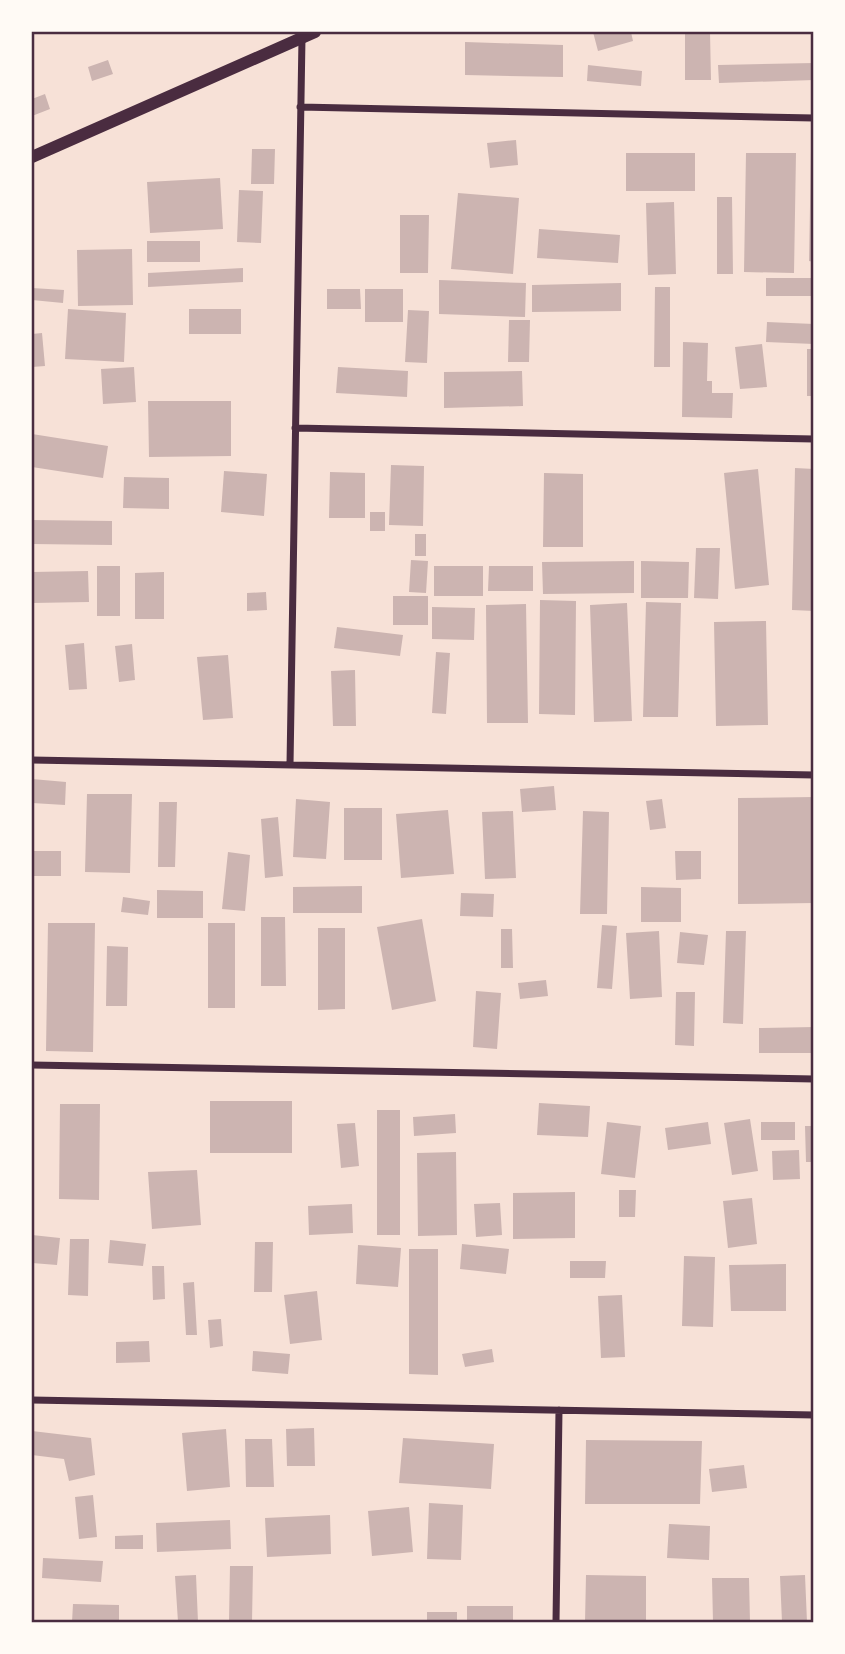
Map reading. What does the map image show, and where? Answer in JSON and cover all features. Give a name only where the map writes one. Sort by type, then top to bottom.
[{"type":"street","points":[[32,157],[315,32]]},
{"type":"street","points":[[290,765],[302,37]]},
{"type":"street","points":[[300,107],[814,118]]},
{"type":"street","points":[[295,428],[814,439]]},
{"type":"street","points":[[32,760],[814,775]]},
{"type":"street","points":[[32,1065],[814,1079]]},
{"type":"street","points":[[32,1400],[814,1415]]},
{"type":"street","points":[[556,1622],[559,1410]]},
{"type":"building","points":[[593,32],[631,32],[633,41],[598,51]]},
{"type":"building","points":[[685,32],[710,32],[711,80],[685,80]]},
{"type":"building","points":[[465,42],[563,45],[563,77],[465,75]]},
{"type":"building","points":[[108,60],[113,74],[92,81],[88,67]]},
{"type":"building","points":[[814,63],[814,80],[719,83],[718,65]]},
{"type":"building","points":[[588,65],[642,71],[641,86],[587,81]]},
{"type":"building","points":[[45,94],[50,109],[32,116],[32,99]]},
{"type":"building","points":[[516,140],[518,165],[490,168],[487,143]]},
{"type":"building","points":[[252,149],[275,149],[274,184],[251,184]]},
{"type":"building","points":[[811,151],[814,151],[814,262],[809,261]]},
{"type":"building","points":[[626,153],[695,153],[695,191],[626,191]]},
{"type":"building","points":[[746,153],[796,153],[794,273],[744,272]]},
{"type":"building","points":[[220,178],[223,229],[150,233],[147,182]]},
{"type":"building","points":[[239,190],[263,191],[261,243],[237,242]]},
{"type":"building","points":[[458,193],[519,198],[513,274],[451,269]]},
{"type":"building","points":[[717,197],[732,197],[733,274],[717,274]]},
{"type":"building","points":[[674,202],[676,274],[648,275],[646,203]]},
{"type":"building","points":[[400,215],[429,215],[428,273],[400,273]]},
{"type":"building","points":[[539,229],[620,235],[618,263],[537,258]]},
{"type":"building","points":[[147,241],[200,241],[200,262],[147,262]]},
{"type":"building","points":[[132,249],[133,305],[78,306],[77,250]]},
{"type":"building","points":[[243,268],[243,282],[148,287],[148,273]]},
{"type":"building","points":[[766,278],[814,278],[814,296],[766,296]]},
{"type":"building","points":[[439,280],[526,283],[525,317],[439,314]]},
{"type":"building","points":[[621,283],[621,311],[532,312],[532,285]]},
{"type":"building","points":[[655,287],[670,287],[670,367],[654,367]]},
{"type":"building","points":[[32,288],[64,290],[63,303],[32,300]]},
{"type":"building","points":[[327,289],[360,289],[361,309],[327,309]]},
{"type":"building","points":[[365,289],[403,289],[403,322],[365,322]]},
{"type":"building","points":[[68,309],[126,313],[124,362],[65,359]]},
{"type":"building","points":[[189,309],[241,309],[241,334],[189,334]]},
{"type":"building","points":[[408,310],[429,311],[427,363],[405,362]]},
{"type":"building","points":[[509,320],[530,320],[529,362],[508,362]]},
{"type":"building","points":[[767,322],[814,324],[814,344],[766,342]]},
{"type":"building","points":[[42,333],[45,366],[32,367],[32,334]]},
{"type":"building","points":[[683,342],[708,343],[707,381],[712,381],[712,393],[733,393],[732,418],[682,417]]},
{"type":"building","points":[[762,344],[767,387],[740,389],[735,347]]},
{"type":"building","points":[[807,349],[814,349],[814,396],[807,396]]},
{"type":"building","points":[[134,367],[136,402],[103,404],[101,369]]},
{"type":"building","points":[[338,367],[408,371],[407,397],[336,393]]},
{"type":"building","points":[[522,371],[523,406],[444,408],[444,372]]},
{"type":"building","points":[[148,401],[231,401],[231,456],[149,457]]},
{"type":"building","points":[[32,434],[108,446],[103,478],[32,467]]},
{"type":"building","points":[[391,465],[424,466],[423,526],[389,525]]},
{"type":"building","points":[[795,468],[814,469],[814,611],[792,610]]},
{"type":"building","points":[[758,469],[769,585],[735,589],[724,473]]},
{"type":"building","points":[[224,471],[267,474],[264,516],[221,512]]},
{"type":"building","points":[[330,472],[365,473],[365,518],[329,518]]},
{"type":"building","points":[[544,473],[583,474],[583,547],[543,547]]},
{"type":"building","points":[[124,477],[169,478],[169,509],[123,508]]},
{"type":"building","points":[[370,512],[385,512],[385,531],[370,531]]},
{"type":"building","points":[[32,520],[112,521],[112,545],[32,544]]},
{"type":"building","points":[[415,534],[426,534],[426,556],[415,556]]},
{"type":"building","points":[[696,548],[720,548],[718,599],[694,598]]},
{"type":"building","points":[[411,560],[428,561],[426,593],[409,592]]},
{"type":"building","points":[[634,561],[634,593],[543,594],[542,562]]},
{"type":"building","points":[[641,561],[689,562],[688,598],[641,598]]},
{"type":"building","points":[[97,566],[120,566],[120,616],[97,616]]},
{"type":"building","points":[[434,566],[483,566],[483,596],[434,596]]},
{"type":"building","points":[[489,566],[533,566],[533,591],[488,591]]},
{"type":"building","points":[[88,571],[89,602],[32,603],[32,572]]},
{"type":"building","points":[[164,572],[164,619],[135,619],[135,573]]},
{"type":"building","points":[[266,592],[267,610],[247,611],[247,593]]},
{"type":"building","points":[[393,596],[428,596],[428,625],[393,625]]},
{"type":"building","points":[[540,600],[576,601],[575,715],[539,714]]},
{"type":"building","points":[[646,602],[681,603],[678,717],[643,717]]},
{"type":"building","points":[[627,603],[632,721],[594,722],[590,605]]},
{"type":"building","points":[[526,604],[528,723],[487,723],[486,605]]},
{"type":"building","points":[[432,607],[475,608],[474,640],[432,639]]},
{"type":"building","points":[[766,621],[768,725],[716,726],[714,622]]},
{"type":"building","points":[[337,627],[403,635],[400,656],[334,648]]},
{"type":"building","points":[[84,643],[87,689],[69,690],[65,645]]},
{"type":"building","points":[[132,644],[135,680],[119,682],[115,646]]},
{"type":"building","points":[[436,652],[450,653],[446,714],[432,713]]},
{"type":"building","points":[[228,655],[233,718],[203,720],[197,657]]},
{"type":"building","points":[[355,670],[356,726],[333,726],[331,671]]},
{"type":"building","points":[[32,779],[66,782],[65,805],[32,803]]},
{"type":"building","points":[[554,786],[556,810],[522,812],[520,789]]},
{"type":"building","points":[[87,794],[132,794],[130,873],[85,872]]},
{"type":"building","points":[[814,797],[814,903],[738,904],[738,798]]},
{"type":"building","points":[[296,799],[330,802],[326,859],[293,857]]},
{"type":"building","points":[[662,799],[666,828],[650,830],[646,801]]},
{"type":"building","points":[[159,802],[177,802],[175,867],[158,867]]},
{"type":"building","points":[[344,808],[382,808],[382,860],[344,860]]},
{"type":"building","points":[[448,810],[454,874],[401,878],[396,814]]},
{"type":"building","points":[[513,811],[516,878],[485,879],[482,812]]},
{"type":"building","points":[[583,811],[609,812],[607,914],[580,914]]},
{"type":"building","points":[[278,817],[283,876],[265,878],[261,819]]},
{"type":"building","points":[[32,851],[61,851],[61,876],[32,876]]},
{"type":"building","points":[[675,851],[701,851],[701,879],[676,880]]},
{"type":"building","points":[[228,852],[250,855],[245,911],[222,909]]},
{"type":"building","points":[[362,886],[362,913],[293,913],[293,887]]},
{"type":"building","points":[[641,887],[681,888],[681,922],[641,922]]},
{"type":"building","points":[[157,890],[203,891],[203,918],[157,918]]},
{"type":"building","points":[[461,893],[494,894],[493,917],[460,916]]},
{"type":"building","points":[[123,897],[150,901],[148,915],[121,912]]},
{"type":"building","points":[[261,917],[285,917],[286,986],[261,986]]},
{"type":"building","points":[[422,919],[436,1001],[392,1010],[377,927]]},
{"type":"building","points":[[48,923],[95,923],[93,1052],[46,1051]]},
{"type":"building","points":[[208,923],[235,923],[235,1008],[208,1008]]},
{"type":"building","points":[[602,925],[617,926],[612,989],[597,988]]},
{"type":"building","points":[[318,928],[345,928],[345,1009],[318,1010]]},
{"type":"building","points":[[501,929],[512,929],[513,968],[501,968]]},
{"type":"building","points":[[659,931],[662,997],[630,999],[626,933]]},
{"type":"building","points":[[726,931],[746,931],[743,1024],[723,1023]]},
{"type":"building","points":[[680,932],[708,935],[704,965],[677,963]]},
{"type":"building","points":[[107,946],[128,947],[127,1006],[106,1006]]},
{"type":"building","points":[[546,980],[548,996],[520,999],[518,983]]},
{"type":"building","points":[[476,991],[501,993],[497,1049],[473,1047]]},
{"type":"building","points":[[676,992],[695,992],[694,1046],[675,1045]]},
{"type":"building","points":[[814,1027],[814,1053],[759,1053],[759,1028]]},
{"type":"building","points":[[210,1101],[292,1101],[292,1153],[210,1153]]},
{"type":"building","points":[[539,1103],[590,1106],[588,1137],[537,1135]]},
{"type":"building","points":[[60,1104],[100,1104],[99,1200],[59,1199]]},
{"type":"building","points":[[377,1110],[400,1110],[400,1235],[377,1235]]},
{"type":"building","points":[[455,1114],[456,1133],[414,1136],[413,1117]]},
{"type":"building","points":[[750,1119],[758,1171],[732,1175],[724,1123]]},
{"type":"building","points":[[607,1122],[641,1126],[635,1178],[601,1174]]},
{"type":"building","points":[[708,1122],[711,1144],[668,1150],[665,1128]]},
{"type":"building","points":[[761,1122],[795,1122],[795,1140],[761,1140]]},
{"type":"building","points":[[355,1123],[359,1166],[341,1168],[337,1124]]},
{"type":"building","points":[[805,1126],[814,1126],[814,1162],[806,1162]]},
{"type":"building","points":[[799,1150],[800,1179],[773,1180],[772,1151]]},
{"type":"building","points":[[456,1152],[457,1235],[418,1236],[417,1153]]},
{"type":"building","points":[[197,1170],[201,1225],[152,1229],[148,1172]]},
{"type":"building","points":[[619,1190],[636,1190],[635,1217],[619,1217]]},
{"type":"building","points":[[575,1192],[575,1238],[513,1239],[513,1193]]},
{"type":"building","points":[[752,1198],[757,1244],[728,1248],[723,1201]]},
{"type":"building","points":[[500,1203],[502,1235],[476,1237],[474,1204]]},
{"type":"building","points":[[352,1204],[353,1233],[309,1235],[308,1206]]},
{"type":"building","points":[[32,1235],[60,1238],[57,1265],[32,1263]]},
{"type":"building","points":[[70,1239],[89,1239],[88,1296],[68,1295]]},
{"type":"building","points":[[110,1240],[146,1244],[143,1266],[108,1263]]},
{"type":"building","points":[[255,1242],[273,1242],[272,1292],[254,1292]]},
{"type":"building","points":[[462,1244],[509,1249],[506,1274],[460,1269]]},
{"type":"building","points":[[358,1245],[401,1248],[398,1287],[356,1284]]},
{"type":"building","points":[[409,1249],[438,1249],[438,1375],[409,1374]]},
{"type":"building","points":[[684,1256],[715,1257],[713,1327],[682,1326]]},
{"type":"building","points":[[570,1261],[606,1261],[605,1278],[570,1278]]},
{"type":"building","points":[[786,1264],[786,1311],[731,1311],[729,1265]]},
{"type":"building","points":[[152,1266],[164,1266],[165,1299],[153,1300]]},
{"type":"building","points":[[194,1282],[197,1335],[186,1335],[183,1283]]},
{"type":"building","points":[[317,1291],[322,1340],[290,1344],[284,1295]]},
{"type":"building","points":[[622,1295],[625,1357],[601,1358],[598,1296]]},
{"type":"building","points":[[221,1319],[223,1346],[210,1348],[208,1320]]},
{"type":"building","points":[[149,1341],[150,1362],[116,1363],[116,1342]]},
{"type":"building","points":[[492,1349],[494,1362],[465,1367],[462,1354]]},
{"type":"building","points":[[253,1351],[290,1354],[288,1374],[252,1371]]},
{"type":"building","points":[[314,1428],[315,1466],[287,1466],[286,1429]]},
{"type":"building","points":[[226,1429],[230,1487],[187,1491],[182,1433]]},
{"type":"building","points":[[32,1431],[91,1438],[95,1475],[69,1481],[64,1459],[32,1455]]},
{"type":"building","points":[[403,1438],[494,1444],[491,1489],[399,1483]]},
{"type":"building","points":[[245,1439],[272,1439],[274,1487],[246,1487]]},
{"type":"building","points":[[586,1440],[702,1441],[700,1504],[585,1504]]},
{"type":"building","points":[[744,1465],[747,1488],[712,1492],[709,1469]]},
{"type":"building","points":[[93,1495],[97,1537],[79,1539],[75,1497]]},
{"type":"building","points":[[429,1503],[463,1505],[461,1560],[427,1559]]},
{"type":"building","points":[[409,1507],[413,1552],[372,1556],[368,1511]]},
{"type":"building","points":[[330,1515],[331,1554],[267,1557],[265,1518]]},
{"type":"building","points":[[230,1520],[231,1549],[157,1552],[156,1523]]},
{"type":"building","points":[[669,1524],[710,1526],[709,1560],[667,1558]]},
{"type":"building","points":[[143,1535],[143,1549],[115,1549],[115,1536]]},
{"type":"building","points":[[43,1558],[103,1561],[101,1582],[42,1578]]},
{"type":"building","points":[[230,1566],[253,1566],[252,1622],[229,1622]]},
{"type":"building","points":[[196,1575],[198,1622],[178,1622],[175,1576]]},
{"type":"building","points":[[586,1575],[646,1576],[646,1622],[585,1622]]},
{"type":"building","points":[[805,1575],[807,1622],[782,1622],[780,1576]]},
{"type":"building","points":[[712,1578],[749,1578],[750,1622],[713,1622]]},
{"type":"building","points":[[73,1604],[119,1605],[119,1622],[72,1622]]},
{"type":"building","points":[[467,1606],[513,1606],[513,1622],[467,1622]]},
{"type":"building","points":[[427,1612],[457,1612],[457,1622],[427,1622]]}]
